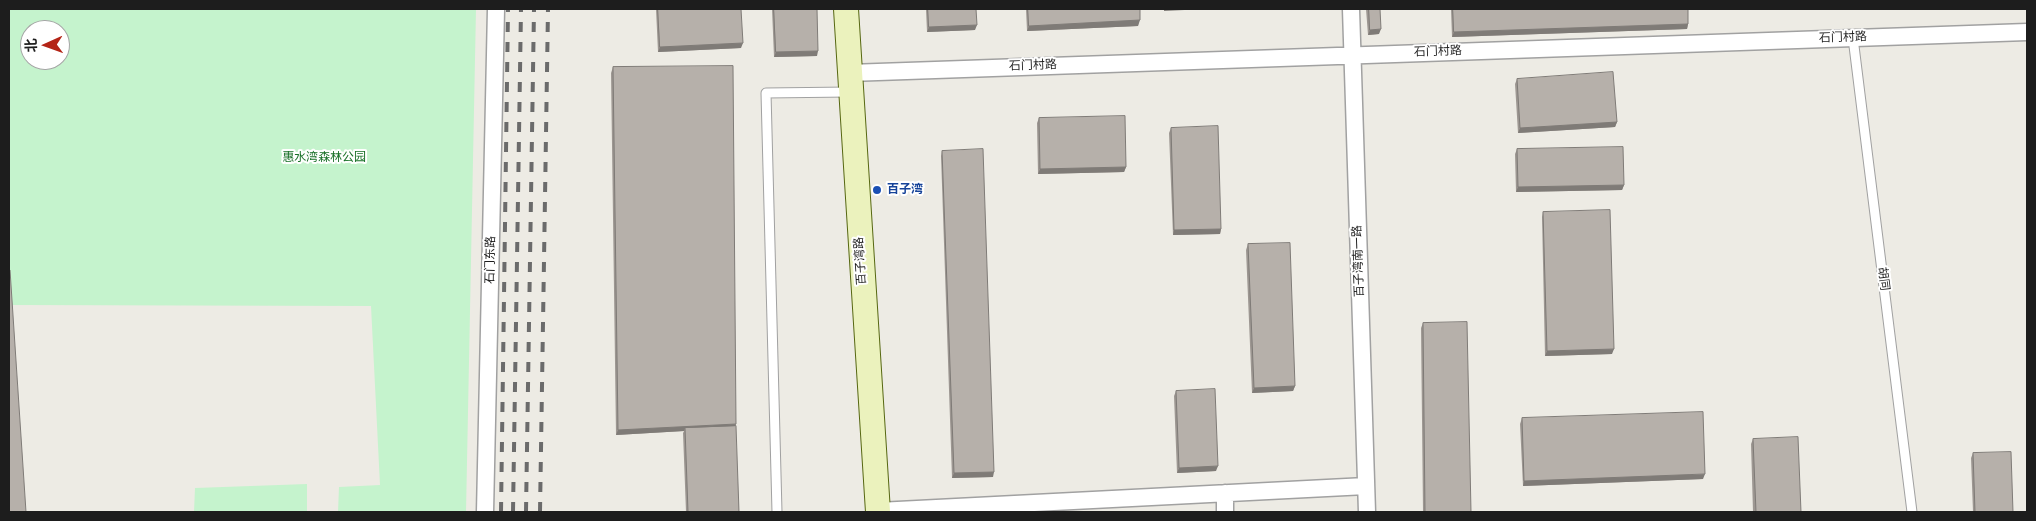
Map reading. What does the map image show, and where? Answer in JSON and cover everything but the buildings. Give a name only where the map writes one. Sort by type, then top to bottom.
[{"type":"street","name":"石门东路","points":[[485,512],[496,9]]},
{"type":"street","name":"百子湾路","points":[[846,9],[878,512]]},
{"type":"street","name":"百子湾南一路","points":[[1351,9],[1367,512]]},
{"type":"street","name":"石门村路","points":[[850,83],[1352,54],[2027,32]]},
{"type":"street","points":[[878,512],[1366,486]]},
{"type":"street","points":[[1225,493],[1226,512]]},
{"type":"lane","name":"胡同","points":[[1854,46],[1912,512]]},
{"type":"lane","points":[[777,512],[766,93],[850,83]]},
{"type":"green space","name":"惠水湾森林公园","points":[[9,9],[476,9],[466,512],[338,512],[339,487],[380,485],[371,306],[9,305]]},
{"type":"green space","points":[[307,484],[307,512],[194,512],[195,488]]},
{"type":"railway","points":[[501,512],[508,9]]},
{"type":"railway","points":[[513,512],[521,9]]},
{"type":"railway","points":[[526,512],[534,9]]},
{"type":"railway","points":[[540,512],[548,9]]},
{"type":"place","name":"百子湾","points":[[877,190]]}]
